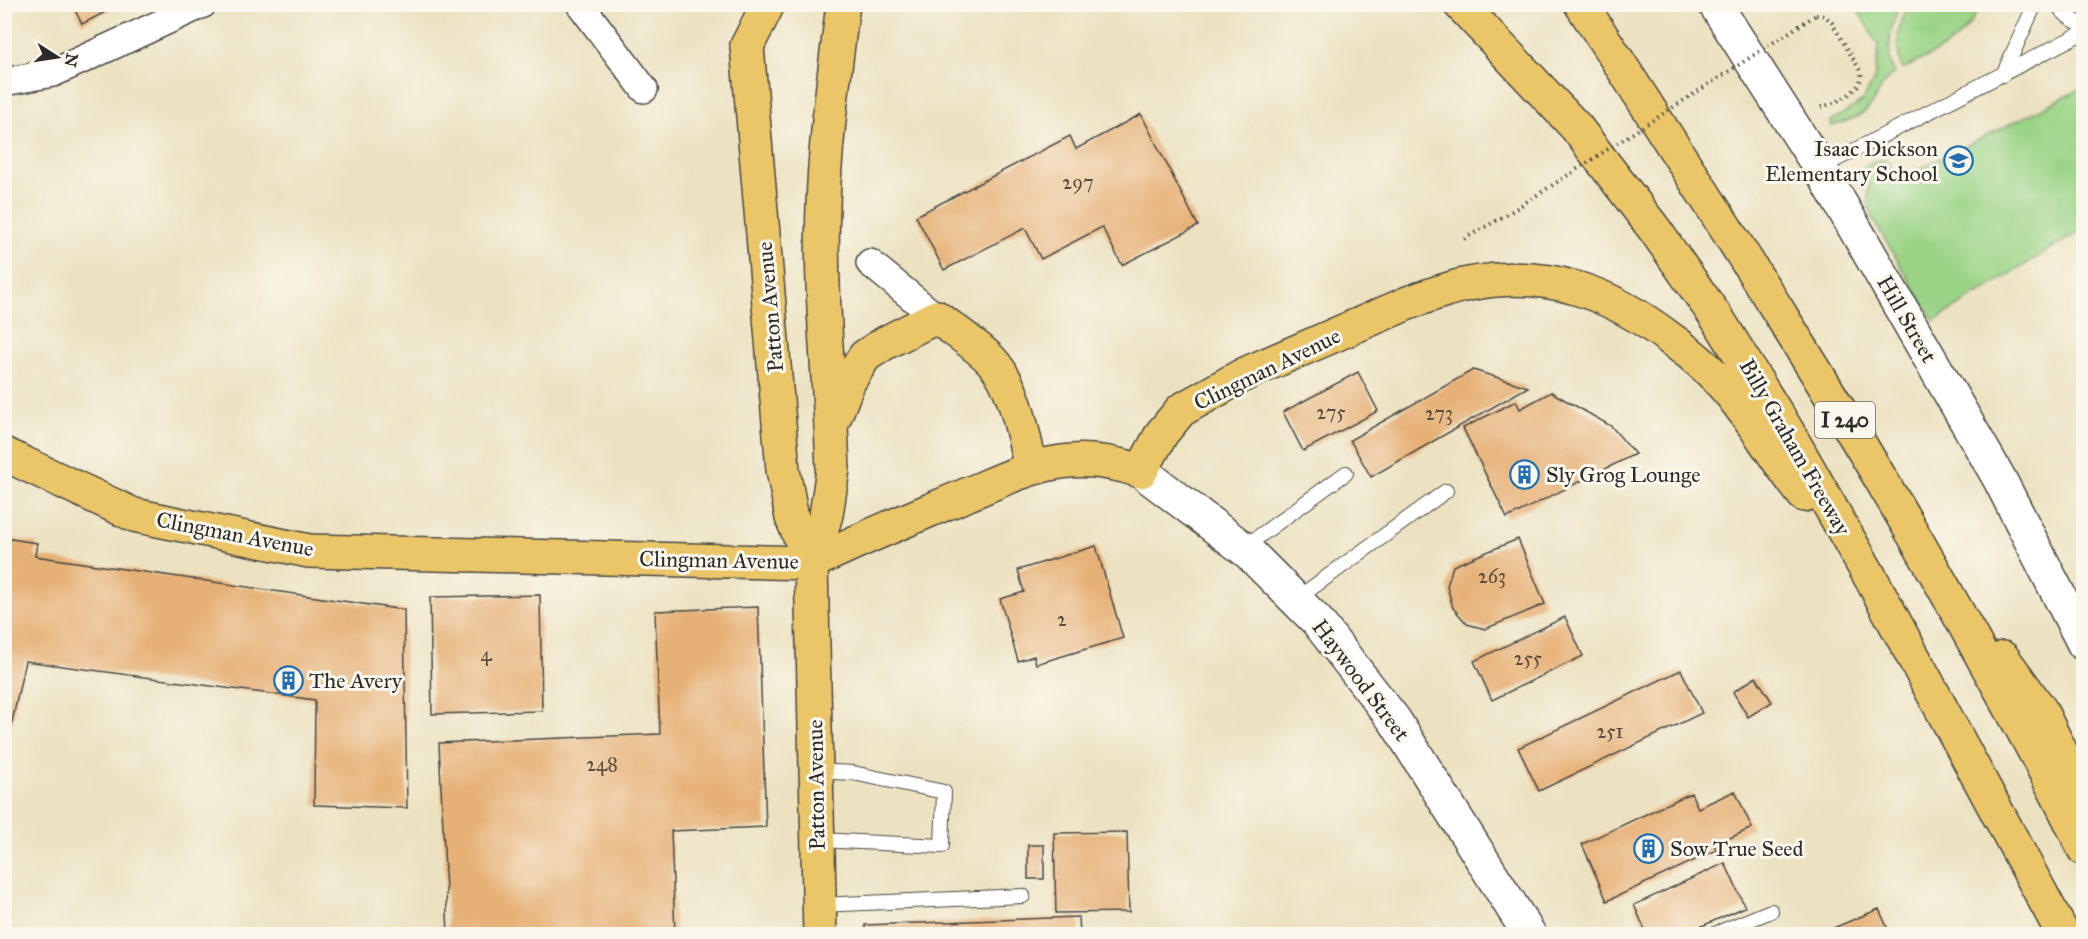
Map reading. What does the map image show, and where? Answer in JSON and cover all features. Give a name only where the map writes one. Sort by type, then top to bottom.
[{"type":"main road","name":"Patton Avenue","points":[[739,4],[747,46],[783,470],[792,518],[811,563]]},
{"type":"main road","points":[[747,46],[768,4]]},
{"type":"main road","name":"Patton Avenue","points":[[819,920],[811,563],[826,515],[833,469],[824,303],[823,206],[832,92],[843,4]]},
{"type":"main road","name":"Billy Graham Freeway","points":[[1460,4],[1575,127],[1655,230],[1721,324],[1780,419],[1873,582],[2063,934]]},
{"type":"main road","name":"I 240","points":[[1581,4],[1731,237],[1926,554],[2060,798],[2084,849]]},
{"type":"main road","name":"Clingman Avenue","points":[[4,454],[134,515],[309,551],[811,563],[872,534],[1031,468],[1063,462],[1091,462],[1119,464],[1142,471],[1162,433],[1181,410],[1245,374],[1408,303],[1469,284],[1541,280],[1593,293],[1626,307],[1694,356],[1728,391],[1791,480],[1873,582]]},
{"type":"main road","points":[[831,426],[849,381],[866,356],[885,343],[936,316],[991,360],[1001,373],[1010,390],[1031,468]]},
{"type":"main road","points":[[1926,554],[2040,709],[2084,799]]},
{"type":"street","points":[[4,82],[53,73],[203,4]]},
{"type":"street","points":[[580,4],[644,89]]},
{"type":"street","name":"Hill Street","points":[[1715,4],[1820,168],[1999,478],[2084,644]]},
{"type":"street","points":[[870,263],[936,316]]},
{"type":"street","name":"Haywood Street","points":[[1142,471],[1243,548],[1317,621],[1395,721],[1529,934]]},
{"type":"lane","points":[[2003,75],[2035,4]]},
{"type":"lane","points":[[2057,4],[2060,10],[2074,21],[2084,25]]},
{"type":"lane","points":[[1820,168],[2084,32]]},
{"type":"lane","points":[[1243,548],[1346,473]]},
{"type":"lane","points":[[1295,600],[1446,491]]},
{"type":"lane","points":[[816,771],[853,773],[944,792],[942,846],[818,840]]},
{"type":"lane","points":[[819,920],[1023,896]]},
{"type":"lane","points":[[1715,934],[1771,911]]},
{"type":"path","points":[[1464,239],[1506,215],[1816,15],[1825,16],[1832,23],[1862,77],[1860,84],[1842,98],[1829,105],[1816,108]]},
{"type":"green space","points":[[1909,4],[1980,5],[1966,29],[1957,38],[1902,70],[1898,52],[1898,36]]},
{"type":"green space","points":[[1900,5],[1889,47],[1894,73],[1868,109],[1832,126],[1831,121],[1862,102],[1874,80],[1879,47],[1856,7]]},
{"type":"green space","points":[[2083,88],[2083,229],[1934,321],[1875,223],[1868,205],[1868,183],[1859,173],[1871,163],[1887,161],[1897,180]]},
{"type":"building","points":[[72,4],[121,4],[82,24]]},
{"type":"building","points":[[1141,114],[1198,226],[1122,265],[1102,227],[1041,259],[1025,228],[944,270],[916,216],[1070,136],[1076,149]]},
{"type":"building","points":[[1473,370],[1528,387],[1371,477],[1350,440]]},
{"type":"building","points":[[1358,372],[1378,411],[1303,451],[1283,412]]},
{"type":"building","points":[[1551,392],[1611,426],[1635,454],[1507,518],[1463,428],[1516,401],[1520,409]]},
{"type":"building","name":"The Avery","points":[[4,538],[37,543],[35,556],[404,610],[407,808],[314,805],[315,700],[25,661],[4,760]]},
{"type":"building","points":[[1518,539],[1545,604],[1485,629],[1467,624],[1453,608],[1447,586],[1453,566]]},
{"type":"building","points":[[1096,546],[1123,638],[1036,664],[1034,656],[1018,661],[1000,599],[1024,592],[1018,570]]},
{"type":"building","points":[[540,595],[542,711],[432,714],[430,597]]},
{"type":"building","points":[[758,607],[766,827],[671,831],[675,934],[448,934],[439,743],[660,734],[655,611]]},
{"type":"building","points":[[1565,617],[1583,656],[1492,700],[1474,661]]},
{"type":"building","points":[[1681,670],[1702,713],[1539,791],[1518,748]]},
{"type":"building","points":[[1756,677],[1772,702],[1748,717],[1733,692]]},
{"type":"building","name":"Sow True Seed","points":[[1735,791],[1752,828],[1714,845],[1717,850],[1607,901],[1582,844],[1691,793],[1698,808]]},
{"type":"building","points":[[1127,832],[1129,912],[1056,913],[1054,833]]},
{"type":"building","points":[[1028,845],[1044,845],[1044,879],[1028,879]]},
{"type":"building","points":[[1725,863],[1745,907],[1684,934],[1647,934],[1634,905]]},
{"type":"building","points":[[1879,909],[1890,934],[1819,934]]},
{"type":"building","points":[[1079,917],[1080,934],[866,934],[865,925]]},
{"type":"place","name":"Isaac Dickson Elementary School","points":[[1959,161]]},
{"type":"place","name":"Sly Grog Lounge","points":[[1525,474]]},
{"type":"place","name":"The Avery","points":[[288,680]]},
{"type":"place","name":"Sow True Seed","points":[[1649,848]]}]
